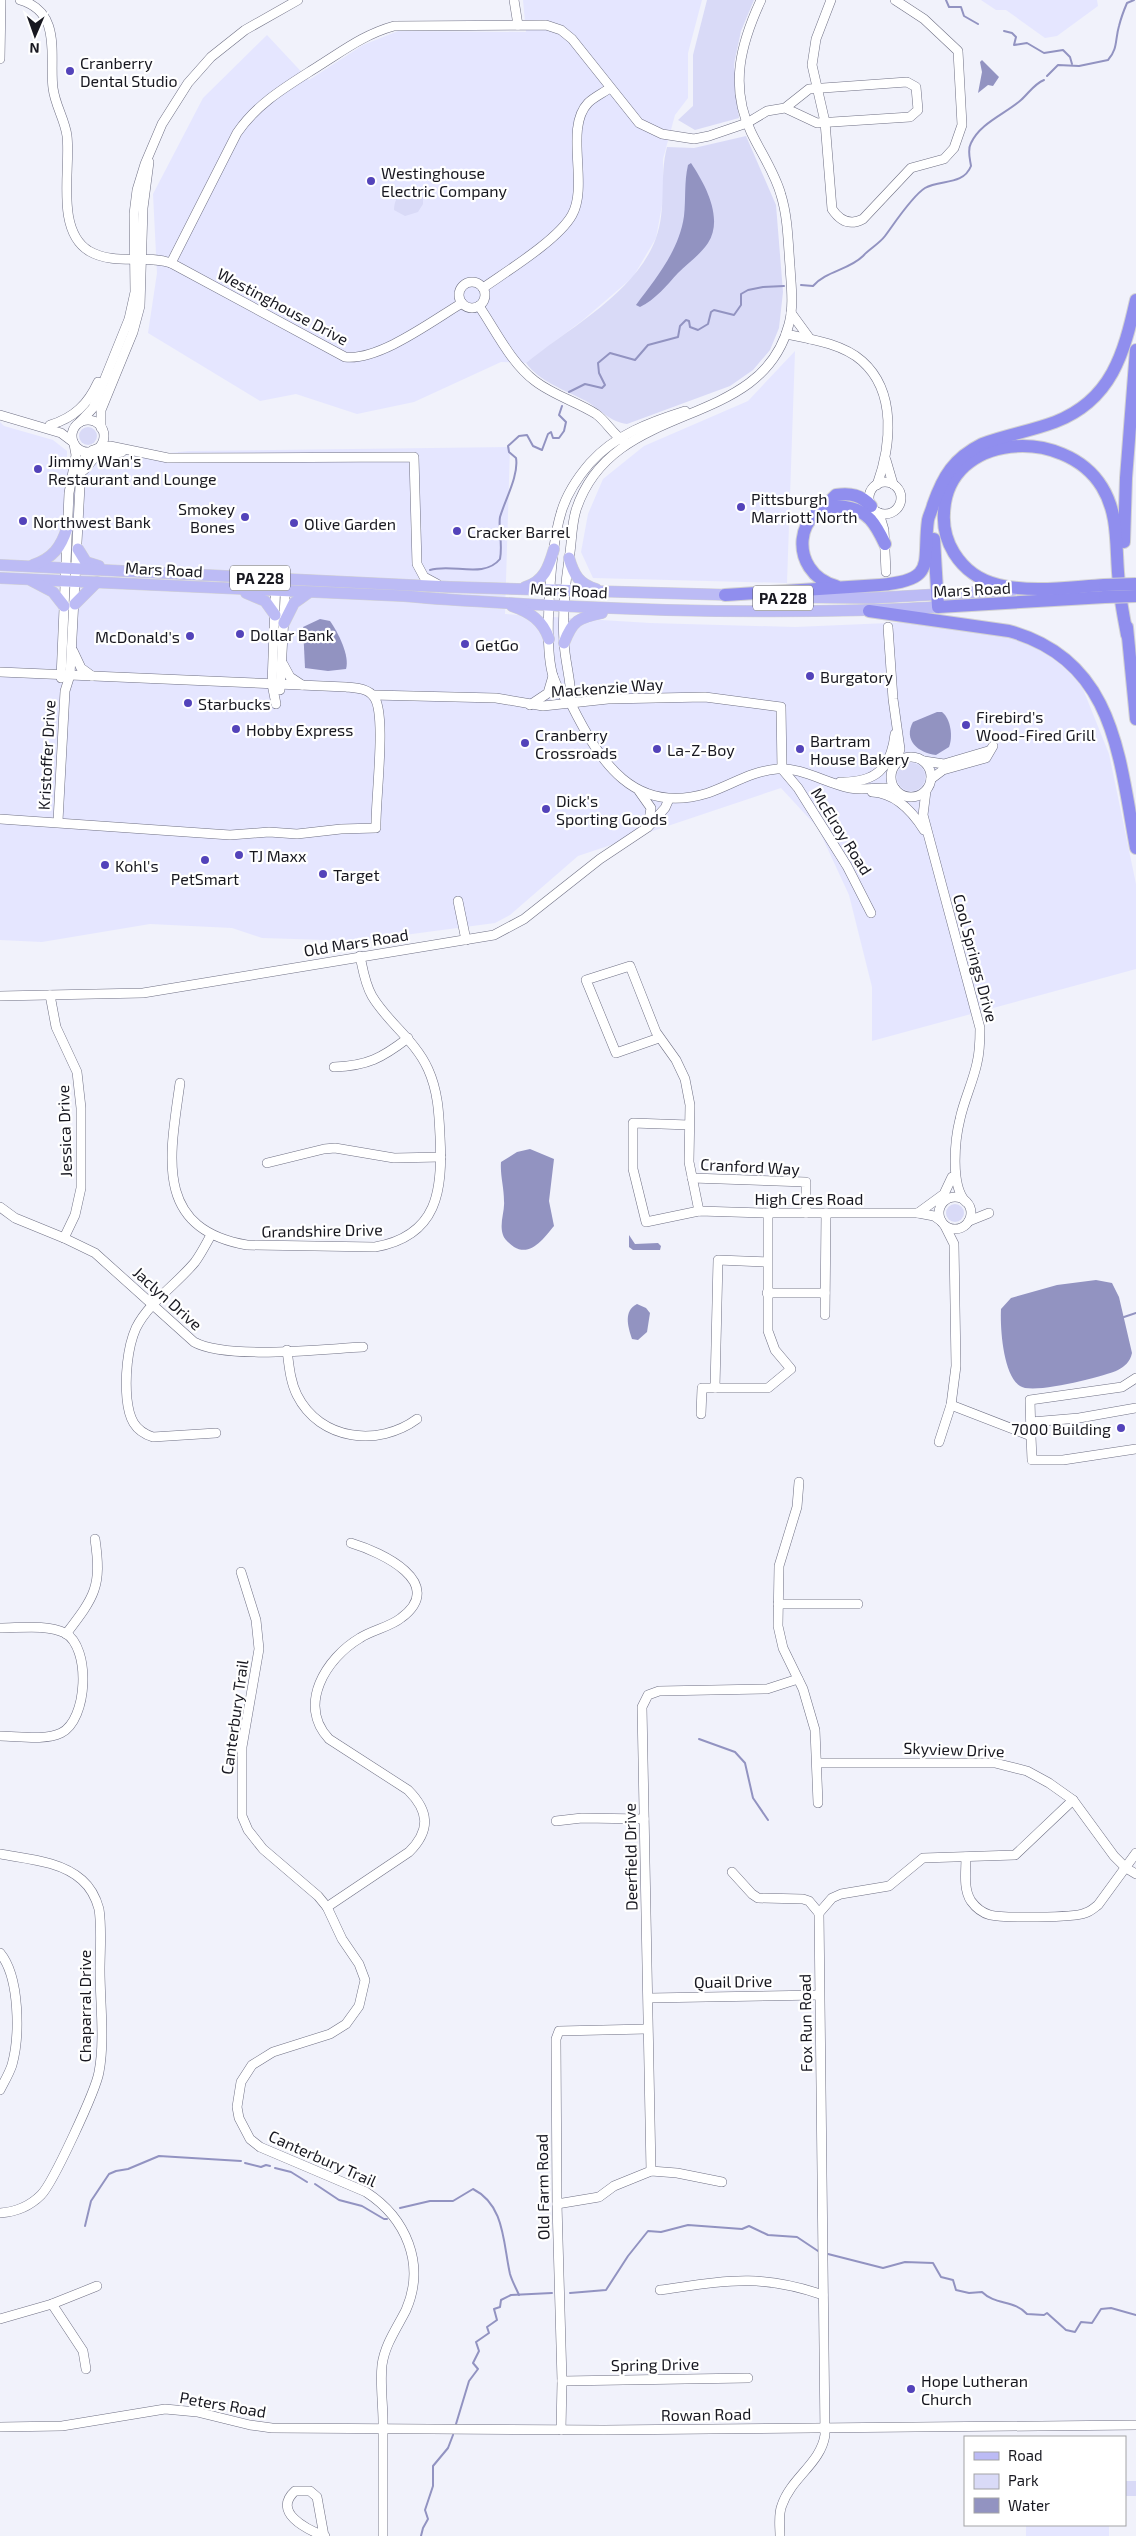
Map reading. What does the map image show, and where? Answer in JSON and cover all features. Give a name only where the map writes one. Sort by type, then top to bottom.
[{"type":"highway","points":[[725,595],[900,583],[915,577],[925,563],[928,553],[928,519],[946,473],[968,450],[993,440],[1061,419],[1082,408],[1094,397],[1116,368],[1127,336],[1136,300]]},
{"type":"highway","points":[[1127,635],[1124,525],[1136,350]]},
{"type":"highway","points":[[1030,589],[999,585],[973,574],[956,556],[944,531],[945,501],[951,486],[960,473],[977,457],[1010,447],[1044,447],[1062,453],[1079,462],[1101,486],[1109,501],[1114,520],[1119,583],[1136,719]]},
{"type":"highway","points":[[840,587],[828,584],[817,577],[805,562],[801,550],[809,520],[836,495],[852,494],[864,499],[875,510]]},
{"type":"highway","points":[[934,504],[933,528],[938,601]]},
{"type":"highway","points":[[824,508],[839,507],[859,511],[870,518],[885,544]]},
{"type":"highway","name":"Mars Road","points":[[938,601],[1105,591],[1136,584]]},
{"type":"highway","name":"Mars Road","points":[[1030,589],[1105,591],[1136,596]]},
{"type":"highway","points":[[869,611],[1009,631],[1028,637],[1063,657],[1082,675],[1094,690],[1104,714],[1118,752],[1136,848]]},
{"type":"main road","points":[[29,566],[54,554],[61,545],[67,528]]},
{"type":"main road","points":[[78,549],[83,558],[94,565],[175,574]]},
{"type":"main road","points":[[520,589],[535,584],[542,577],[549,565],[554,549]]},
{"type":"main road","points":[[570,558],[573,571],[579,581],[587,586],[610,593]]},
{"type":"main road","name":"Mars Road","points":[[0,565],[450,587],[938,601]]},
{"type":"main road","name":"Mars Road","points":[[0,578],[310,592],[678,612],[869,611],[1030,589]]},
{"type":"main road","points":[[28,579],[53,592],[69,605],[97,582]]},
{"type":"main road","points":[[237,590],[265,601],[275,615]]},
{"type":"main road","points":[[284,623],[294,603],[310,592]]},
{"type":"main road","points":[[503,603],[532,615],[543,626],[549,639]]},
{"type":"main road","points":[[564,643],[571,626],[582,618],[619,609]]},
{"type":"street","points":[[0,59],[1,0]]},
{"type":"street","name":"Westinghouse Drive","points":[[20,0],[42,15],[52,37],[54,50],[53,88],[66,132],[67,202],[70,226],[76,240],[88,250],[103,257],[170,262],[345,357],[356,358],[375,353],[462,303]]},
{"type":"street","points":[[71,568],[67,528],[69,493],[76,455],[73,431],[92,411],[133,332],[139,312],[136,201],[142,173],[172,106],[204,64],[235,36],[298,0]]},
{"type":"street","points":[[514,0],[518,25]]},
{"type":"street","points":[[571,704],[572,689],[564,643],[564,606],[571,533],[581,498],[594,476],[628,442],[740,390],[757,378],[771,363],[786,334],[791,313],[792,293],[784,204],[774,177],[747,123],[740,97],[740,62],[746,35],[761,0]]},
{"type":"street","points":[[831,0],[814,50],[812,65],[825,122],[832,209],[838,218],[847,222],[856,222],[863,219],[911,168],[944,159],[954,148],[962,125],[958,51],[924,19],[895,0]]},
{"type":"street","points":[[170,262],[246,119],[267,100],[353,43],[380,30],[405,25],[546,25],[565,32],[639,123],[649,130],[672,137],[702,138],[747,123],[767,112],[785,108],[804,92],[816,88],[907,82],[916,87],[918,110],[910,117],[825,122],[809,121],[785,108]]},
{"type":"street","points":[[483,288],[560,230],[572,214],[578,196],[579,125],[581,114],[588,103],[610,88]]},
{"type":"street","points":[[71,568],[78,549],[82,464],[85,457],[95,450],[102,441],[101,410],[129,319],[139,260]]},
{"type":"street","points":[[474,282],[483,288],[485,299],[480,306],[471,308],[462,303],[460,292],[465,284],[474,282]]},
{"type":"street","points":[[480,306],[528,374],[538,383],[602,418],[619,438],[628,442]]},
{"type":"street","points":[[791,313],[810,339]]},
{"type":"street","points":[[50,425],[65,420],[83,406],[94,391],[117,337],[129,319]]},
{"type":"street","points":[[786,334],[810,339],[844,350],[862,361],[874,375],[884,396],[888,416],[886,460],[877,485],[870,494],[884,530],[886,572]]},
{"type":"street","points":[[648,827],[651,818],[651,808],[646,798],[614,774],[571,704],[561,695],[553,676],[549,639],[550,605],[558,522],[566,499],[590,464],[619,438],[646,424],[717,401]]},
{"type":"street","points":[[0,415],[61,433],[81,450],[95,450],[110,446],[168,458],[414,457],[417,560],[420,572],[427,580],[450,587]]},
{"type":"street","points":[[18,420],[66,426],[90,420],[109,438],[136,452]]},
{"type":"street","points":[[619,438],[620,449]]},
{"type":"street","points":[[81,480],[86,466],[95,457],[120,452],[136,452]]},
{"type":"street","points":[[884,530],[890,513],[901,502],[900,492],[893,484],[886,460]]},
{"type":"street","points":[[877,485],[888,482],[893,484]]},
{"type":"street","points":[[875,510],[890,513]]},
{"type":"street","name":"Kristoffer Drive","points":[[58,821],[65,691],[70,675],[72,649],[69,605],[71,568]]},
{"type":"street","points":[[277,685],[273,670],[275,615],[281,578]]},
{"type":"street","points":[[277,685],[282,662],[284,623],[280,591]]},
{"type":"street","name":"Kristoffer Drive","points":[[65,691],[60,675],[69,605]]},
{"type":"street","points":[[888,627],[896,724],[900,749],[892,773],[895,789]]},
{"type":"street","points":[[72,649],[81,668],[94,676]]},
{"type":"street","points":[[41,674],[52,669],[61,657]]},
{"type":"street","points":[[282,662],[290,677],[302,686]]},
{"type":"street","points":[[252,684],[265,678],[273,670]]},
{"type":"street","name":"Mackenzie Way","points":[[0,672],[354,688],[366,690],[373,695],[496,698],[530,705],[571,704],[608,699],[705,697],[781,707],[782,768]]},
{"type":"street","points":[[530,705],[548,693],[553,676]]},
{"type":"street","points":[[0,819],[58,821],[230,835],[376,828],[380,713],[373,695]]},
{"type":"street","points":[[896,724],[913,757]]},
{"type":"street","points":[[835,784],[863,780],[880,771],[891,756],[896,724]]},
{"type":"street","points":[[896,763],[902,759],[913,757],[924,762],[944,764],[981,754],[993,746],[986,758],[943,770],[931,779]]},
{"type":"street","points":[[835,784],[857,789],[895,789],[907,797],[917,796],[926,791],[931,779],[930,770],[924,762]]},
{"type":"street","points":[[637,790],[668,799],[709,792],[760,772],[782,768],[851,790],[877,792],[899,801],[912,812],[929,836]]},
{"type":"street","name":"McElroy Road","points":[[782,768],[798,788],[846,866],[871,913]]},
{"type":"street","points":[[835,784],[858,787],[871,785],[880,783],[892,773]]},
{"type":"street","name":"Cool Springs Drive","points":[[926,791],[923,815],[972,992],[980,1028],[978,1063],[960,1119],[955,1168],[950,1192],[946,1200]]},
{"type":"street","name":"Cool Springs Drive","points":[[907,797],[923,815]]},
{"type":"street","name":"Old Mars Road","points":[[0,996],[143,993],[494,935],[510,929],[600,859],[648,827],[665,808],[668,799]]},
{"type":"street","points":[[458,901],[466,940]]},
{"type":"street","name":"Grandshire Drive","points":[[180,1084],[170,1153],[172,1181],[186,1212],[211,1236],[228,1242],[264,1246],[375,1247],[387,1245],[411,1233],[429,1213],[440,1187],[441,1157],[437,1096],[422,1058],[408,1038],[373,999],[367,987],[360,956]]},
{"type":"street","points":[[659,1038],[616,1054],[586,980],[630,966],[659,1038],[676,1060],[685,1079],[689,1096],[692,1178],[699,1211]]},
{"type":"street","name":"Jessica Drive","points":[[50,995],[56,1027],[77,1072],[80,1108],[81,1188],[75,1215],[64,1238]]},
{"type":"street","points":[[334,1067],[353,1066],[384,1056],[408,1038]]},
{"type":"street","name":"High Cres Road","points":[[690,1125],[633,1123],[633,1168],[646,1222],[699,1211],[768,1214],[918,1213],[934,1216],[943,1224]]},
{"type":"street","points":[[267,1163],[335,1148],[394,1158],[441,1157]]},
{"type":"street","name":"Cool Springs Drive","points":[[955,1168],[959,1192],[967,1203]]},
{"type":"street","points":[[918,1213],[944,1194],[952,1177]]},
{"type":"street","name":"Cranford Way","points":[[692,1178],[806,1182],[806,1213]]},
{"type":"street","points":[[939,1442],[951,1405],[956,1366],[954,1244],[943,1224],[939,1212],[946,1200],[956,1198],[989,1213],[956,1229],[943,1224]]},
{"type":"street","points":[[954,1244],[971,1213],[967,1203]]},
{"type":"street","name":"Jaclyn Drive","points":[[0,1207],[16,1218],[64,1238],[95,1254],[194,1342],[203,1347],[230,1352],[363,1347]]},
{"type":"street","points":[[825,1315],[826,1213]]},
{"type":"street","points":[[701,1414],[702,1388],[768,1388],[791,1369],[776,1350],[769,1336],[767,1293],[768,1214]]},
{"type":"street","points":[[211,1236],[194,1262],[140,1322],[133,1336],[126,1382],[131,1420],[136,1428],[153,1437],[216,1433]]},
{"type":"street","points":[[715,1388],[718,1260],[767,1262]]},
{"type":"street","points":[[767,1293],[825,1294]]},
{"type":"street","points":[[287,1350],[292,1384],[298,1396],[308,1411],[328,1426],[350,1435],[380,1436],[403,1429],[417,1419]]},
{"type":"street","points":[[1136,1378],[1122,1387],[1096,1393],[1030,1400],[1032,1460],[1063,1460],[1136,1449]]},
{"type":"street","points":[[951,1405],[1031,1436]]},
{"type":"street","points":[[1031,1422],[1079,1418],[1136,1408]]},
{"type":"street","points":[[799,1482],[797,1507],[779,1566],[778,1626],[783,1648],[798,1679],[815,1730],[818,1803]]},
{"type":"street","points":[[66,1634],[88,1605],[98,1583],[95,1539]]},
{"type":"street","points":[[327,1907],[409,1852],[417,1844],[425,1826],[420,1800],[408,1790],[329,1739],[322,1732],[316,1718],[314,1705],[316,1688],[326,1670],[340,1653],[359,1638],[401,1619],[417,1598],[417,1585],[409,1574],[377,1551],[351,1542]]},
{"type":"street","name":"Canterbury Trail","points":[[241,1572],[256,1620],[259,1649],[242,1747],[242,1816],[248,1830],[263,1849],[318,1896],[327,1907],[342,1939],[359,1964],[365,1980],[359,2006],[346,2024],[330,2034],[273,2052],[252,2065],[241,2082],[237,2107],[243,2128],[250,2139],[260,2147],[366,2192],[388,2208],[406,2234],[412,2249],[413,2283],[406,2308],[392,2335],[382,2366],[383,2429]]},
{"type":"street","points":[[778,1604],[858,1604]]},
{"type":"street","points":[[0,1628],[52,1629],[66,1634],[80,1658],[82,1702],[76,1719],[62,1732],[52,1736],[0,1736]]},
{"type":"street","name":"Deerfield Drive","points":[[651,2171],[642,1707],[648,1695],[659,1691],[768,1689],[798,1679]]},
{"type":"street","name":"Skyview Drive","points":[[817,1763],[995,1763],[1012,1766],[1039,1777],[1073,1800],[1114,1856],[1126,1868],[1136,1874]]},
{"type":"street","points":[[732,1872],[758,1898],[803,1899],[809,1901],[819,1913],[832,1898],[841,1894],[889,1886],[923,1858],[1015,1855],[1073,1800]]},
{"type":"street","points":[[556,1821],[582,1818],[644,1819]]},
{"type":"street","points":[[966,1856],[966,1887],[971,1901],[983,1912],[1000,1916],[1084,1914],[1098,1905],[1136,1853]]},
{"type":"street","name":"Chaparral Drive","points":[[0,1854],[56,1865],[72,1872],[90,1888],[96,1899],[99,1915],[101,2041],[97,2079],[49,2184],[40,2196],[30,2204],[18,2210],[0,2213]]},
{"type":"street","name":"Fox Run Road","points":[[780,2536],[781,2506],[787,2494],[821,2450],[824,2427],[819,1913]]},
{"type":"street","points":[[0,1953],[11,1970],[16,1998],[15,2048],[11,2067],[0,2090]]},
{"type":"street","name":"Quail Drive","points":[[649,1998],[819,1995]]},
{"type":"street","name":"Old Farm Road","points":[[561,2430],[562,2380],[557,2204],[556,2039],[559,2031],[647,2029]]},
{"type":"street","points":[[557,2204],[598,2197],[614,2186],[651,2171],[677,2173],[722,2182]]},
{"type":"street","points":[[660,2290],[717,2281],[750,2280],[789,2286],[823,2296]]},
{"type":"street","points":[[0,2319],[52,2304],[97,2286]]},
{"type":"street","points":[[52,2304],[83,2351],[86,2369]]},
{"type":"street","name":"Spring Drive","points":[[562,2380],[748,2378]]},
{"type":"street","name":"Peters Road","points":[[0,2427],[62,2426],[165,2409],[197,2412],[250,2426],[272,2428],[383,2429]]},
{"type":"street","name":"Rowan Road","points":[[383,2429],[561,2430],[1136,2425]]},
{"type":"street","points":[[383,2429],[383,2536]]},
{"type":"street","points":[[295,2490],[310,2491],[318,2497],[325,2536],[308,2530],[290,2515],[287,2508],[288,2500],[295,2490]]},
{"type":"shaded area","points":[[523,0],[702,0],[688,53],[688,98],[675,115],[663,159],[663,200],[656,238],[633,277],[583,320],[526,363],[501,362],[414,402],[357,414],[296,394],[260,401],[148,333],[157,273],[153,194],[203,98],[267,35],[309,80],[363,45],[398,31],[526,32]]},
{"type":"shaded area","points":[[981,0],[1097,0],[1098,6],[1057,36],[1045,38],[1006,10],[996,10]]},
{"type":"shaded area","points":[[795,351],[787,583],[593,578],[581,552],[588,514],[603,479],[644,446],[748,401]]},
{"type":"shaded area","points":[[0,422],[4,426],[53,440],[67,451],[67,465],[88,468],[97,460],[189,451],[510,447],[505,614],[650,623],[795,627],[912,622],[976,630],[1014,639],[1047,653],[1071,670],[1081,684],[1109,754],[1136,884],[1136,969],[872,1041],[872,987],[849,895],[818,828],[781,788],[578,856],[510,915],[495,923],[359,941],[262,938],[232,928],[150,924],[42,942],[0,940]]},
{"type":"shaded area","points":[[1026,2526],[1109,2526],[1109,2536],[1026,2536]]},
{"type":"green space","points":[[707,0],[754,0],[741,31],[734,64],[739,118],[695,130],[678,120],[693,106],[693,55]]},
{"type":"green space","points":[[746,136],[776,205],[783,292],[779,328],[770,350],[753,370],[730,386],[627,424],[615,421],[586,401],[561,389],[532,370],[526,363],[600,308],[633,276],[646,258],[659,227],[663,170],[667,147],[694,148]]},
{"type":"green space","points":[[420,189],[423,191],[423,204],[418,212],[405,216],[394,210],[396,200],[402,193]]},
{"type":"green space","points":[[88,427],[94,430],[97,436],[94,442],[88,445],[82,442],[79,436],[82,430]]},
{"type":"green space","points":[[911,763],[921,767],[925,777],[921,787],[911,791],[901,787],[897,777],[901,767]]},
{"type":"green space","points":[[955,1204],[961,1207],[964,1213],[961,1219],[955,1222],[949,1219],[946,1213],[949,1207]]},
{"type":"green space","points":[[1126,2481],[1136,2481],[1136,2496],[1126,2496]]},
{"type":"water","points":[[982,60],[999,77],[993,86],[988,85],[978,93],[982,72],[980,62]]},
{"type":"water","points":[[691,163],[702,181],[711,202],[714,223],[712,233],[708,243],[698,255],[656,296],[640,307],[636,305],[666,264],[677,241],[684,216],[688,165]]},
{"type":"water","points":[[320,619],[330,621],[336,631],[345,651],[346,669],[328,671],[305,668],[303,627]]},
{"type":"water","points":[[937,712],[942,712],[945,715],[950,728],[951,738],[949,747],[936,755],[923,752],[914,744],[911,740],[910,729],[913,722]]},
{"type":"water","points":[[530,1149],[554,1159],[549,1201],[554,1226],[537,1245],[526,1250],[514,1247],[504,1237],[502,1231],[504,1205],[501,1162],[517,1152]]},
{"type":"water","points":[[629,1235],[635,1244],[658,1243],[661,1246],[660,1250],[633,1250],[629,1247]]},
{"type":"water","points":[[1096,1280],[1112,1283],[1119,1297],[1132,1353],[1129,1361],[1118,1370],[1084,1381],[1052,1387],[1027,1388],[1020,1386],[1014,1380],[1006,1362],[1002,1338],[1001,1309],[1011,1298],[1057,1285]]},
{"type":"water","points":[[637,1304],[646,1308],[650,1313],[647,1332],[638,1340],[632,1339],[628,1320],[630,1311]]},
{"type":"waterway","points":[[946,0],[949,7],[961,7],[964,16],[978,24]]},
{"type":"waterway","points":[[1047,76],[1058,65],[1079,66],[1108,60],[1115,48],[1120,23],[1127,3],[1134,0]]},
{"type":"waterway","points":[[1004,31],[1012,33],[1016,37],[1014,45],[1027,43],[1044,53],[1063,50],[1070,57],[1072,64]]},
{"type":"waterway","points":[[801,285],[813,286],[824,277],[857,261],[883,239],[909,204],[925,188],[963,177],[971,166],[969,154],[971,143],[980,130],[1015,105],[1034,86],[1044,80]]},
{"type":"waterway","points":[[569,392],[585,384],[602,388],[605,385],[599,373],[598,363],[610,353],[635,360],[648,345],[678,337],[680,326],[686,320],[689,321],[690,327],[698,330],[708,324],[711,312],[714,310],[734,315],[741,305],[741,294],[748,290],[784,286]]},
{"type":"waterway","points":[[430,570],[439,568],[485,568],[493,565],[500,559],[500,517],[514,480],[516,465],[516,458],[509,452],[508,446],[519,436],[527,435],[533,446],[542,450],[548,434],[551,432],[553,438],[559,438],[564,431],[566,422],[559,415],[562,406]]},
{"type":"waterway","points":[[1121,1318],[1136,1313]]},
{"type":"waterway","points":[[699,1739],[735,1752],[745,1763],[753,1798],[768,1820]]},
{"type":"waterway","points":[[85,2226],[91,2201],[109,2174],[116,2171],[128,2169],[159,2156],[241,2161]]},
{"type":"waterway","points":[[245,2163],[261,2167],[270,2166]]},
{"type":"waterway","points":[[275,2168],[291,2172],[307,2182]]},
{"type":"waterway","points":[[315,2184],[339,2200],[362,2206],[387,2219]]},
{"type":"waterway","points":[[400,2208],[430,2201],[453,2201],[473,2189],[483,2196],[497,2215],[504,2238],[510,2274],[519,2295]]},
{"type":"waterway","points":[[570,2293],[606,2290],[628,2256],[648,2231],[661,2232],[688,2225],[742,2229],[749,2226],[768,2235],[797,2237],[818,2251]]},
{"type":"waterway","points":[[828,2254],[883,2268],[905,2262],[933,2263],[941,2277],[953,2280],[956,2290],[969,2293],[982,2292],[993,2299],[1017,2306],[1027,2314],[1044,2315],[1047,2313],[1066,2330],[1075,2332],[1081,2322],[1092,2323],[1101,2309],[1111,2308],[1136,2315]]},
{"type":"waterway","points":[[456,2424],[469,2381],[478,2369],[473,2363],[479,2351],[476,2342],[489,2333],[487,2327],[497,2320],[494,2309],[500,2307],[501,2300],[511,2295],[552,2293]]},
{"type":"waterway","points":[[421,2536],[428,2519],[425,2510],[433,2486],[433,2466],[448,2448],[453,2435]]},
{"type":"place","name":"Cranberry Dental Studio","points":[[70,71]]},
{"type":"place","name":"Westinghouse Electric Company","points":[[371,181]]},
{"type":"place","name":"Jimmy Wan's Restaurant and Lounge","points":[[38,469]]},
{"type":"place","name":"Pittsburgh Marriott North","points":[[741,507]]},
{"type":"place","name":"Smokey Bones","points":[[245,517]]},
{"type":"place","name":"Northwest Bank","points":[[23,521]]},
{"type":"place","name":"Olive Garden","points":[[294,523]]},
{"type":"place","name":"Cracker Barrel","points":[[457,531]]},
{"type":"place","name":"Dollar Bank","points":[[240,634]]},
{"type":"place","name":"McDonald's","points":[[190,636]]},
{"type":"place","name":"GetGo","points":[[465,644]]},
{"type":"place","name":"Burgatory","points":[[810,676]]},
{"type":"place","name":"Starbucks","points":[[188,703]]},
{"type":"place","name":"Firebird's Wood-Fired Grill","points":[[966,725]]},
{"type":"place","name":"Hobby Express","points":[[236,729]]},
{"type":"place","name":"Cranberry Crossroads","points":[[525,743]]},
{"type":"place","name":"La-Z-Boy","points":[[657,749]]},
{"type":"place","name":"Bartram House Bakery","points":[[800,749]]},
{"type":"place","name":"Dick's Sporting Goods","points":[[546,809]]},
{"type":"place","name":"TJ Maxx","points":[[239,855]]},
{"type":"place","name":"PetSmart","points":[[205,860]]},
{"type":"place","name":"Kohl's","points":[[105,865]]},
{"type":"place","name":"Target","points":[[323,874]]},
{"type":"place","name":"7000 Building","points":[[1121,1428]]},
{"type":"place","name":"Hope Lutheran Church","points":[[911,2389]]}]
